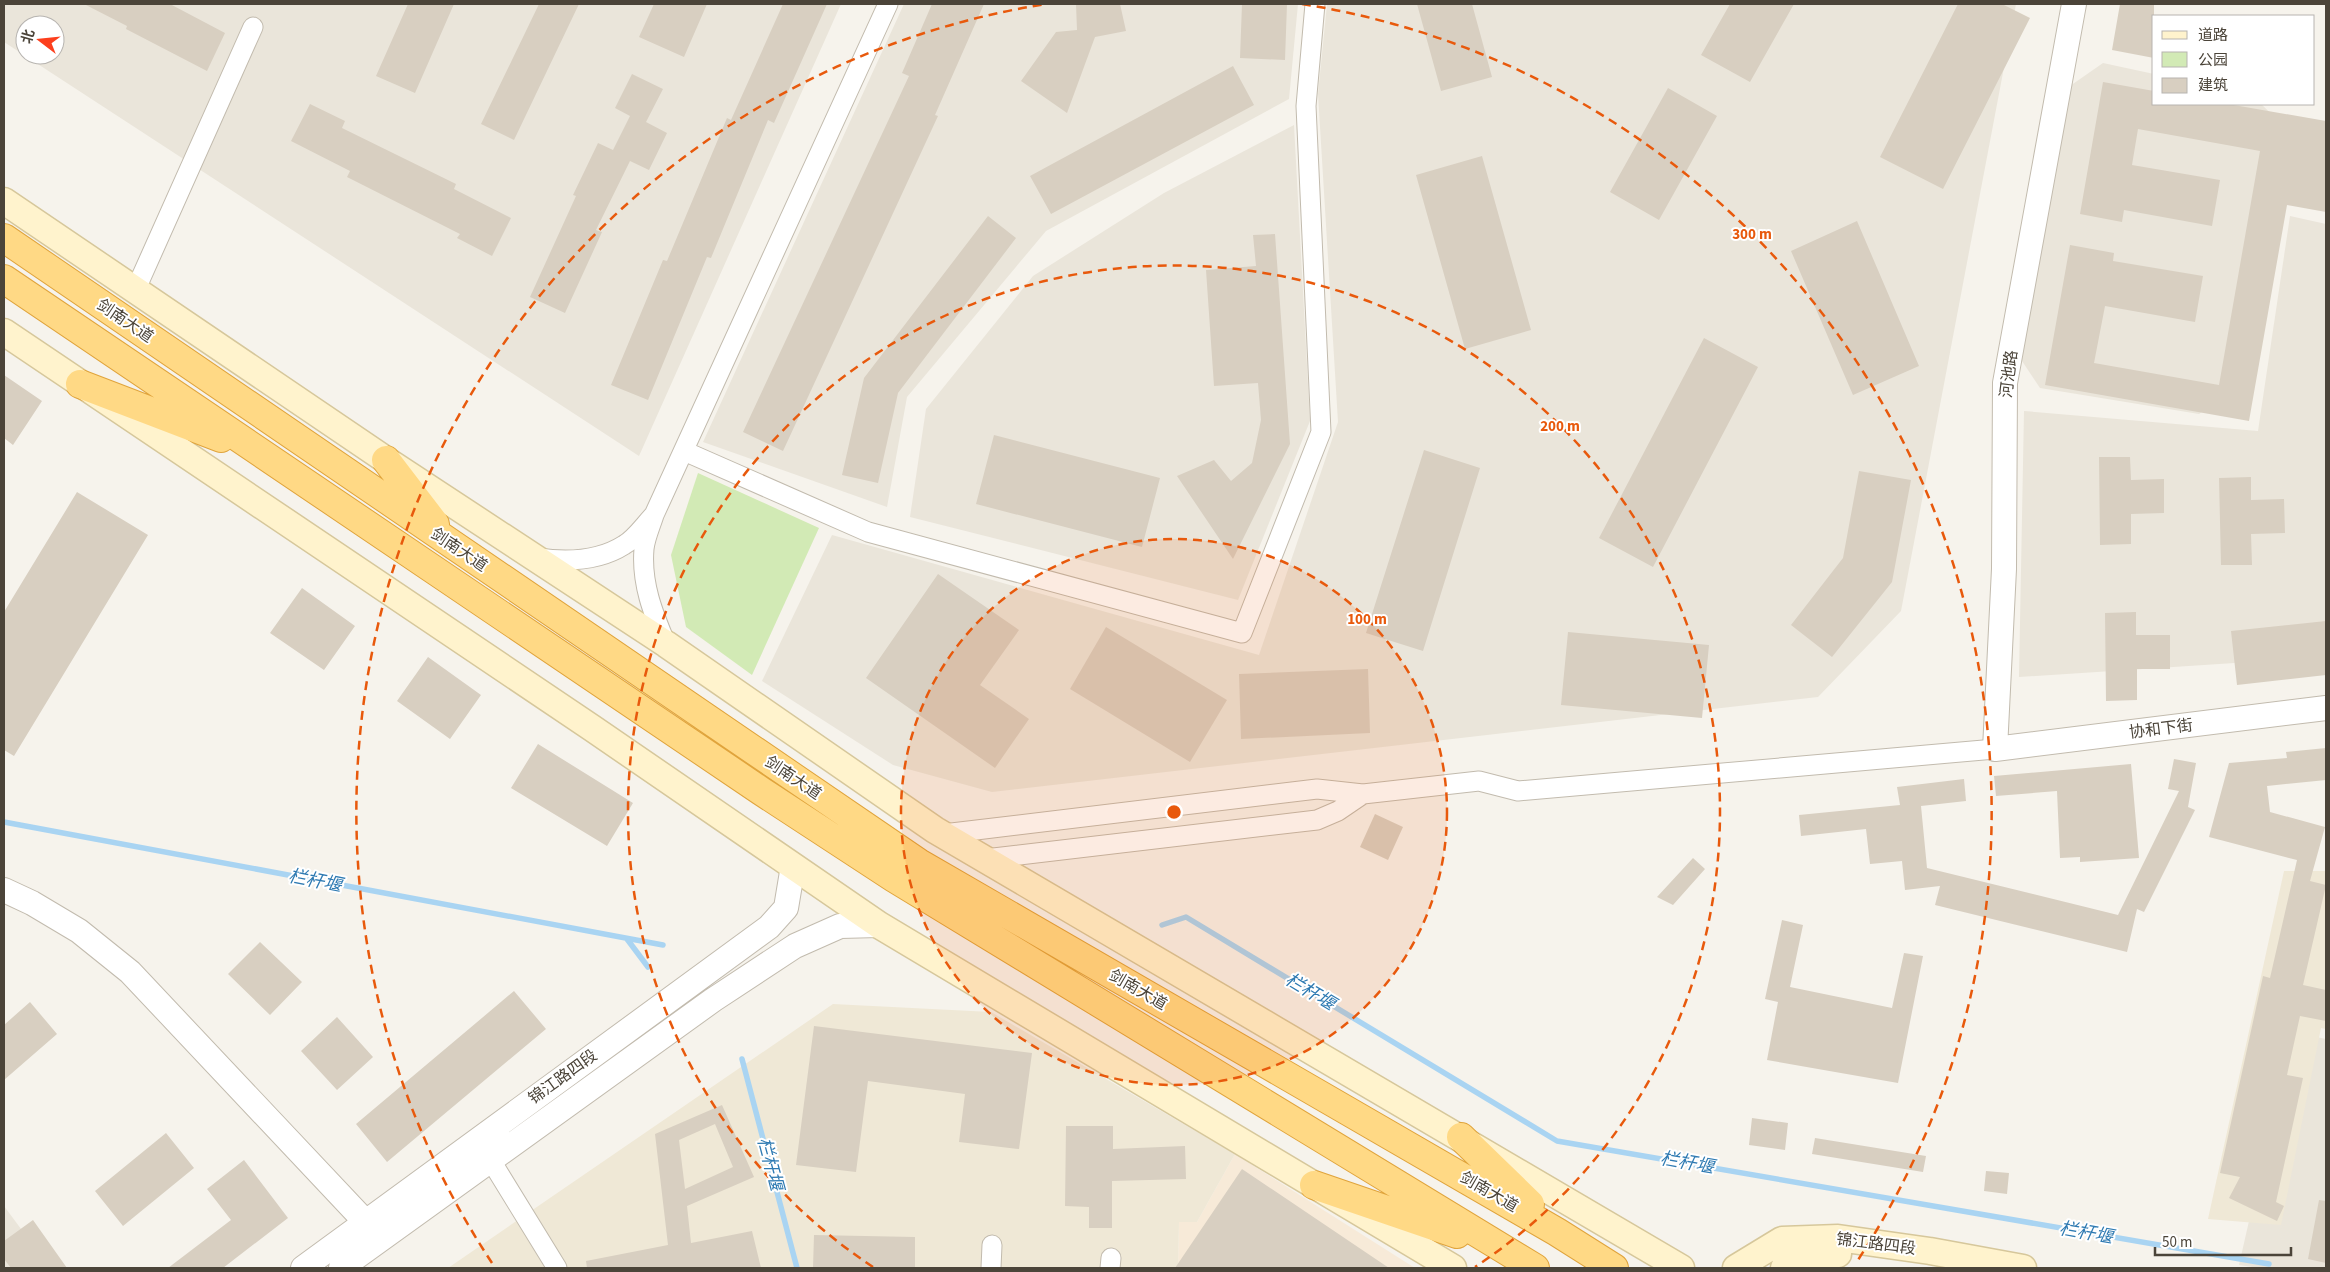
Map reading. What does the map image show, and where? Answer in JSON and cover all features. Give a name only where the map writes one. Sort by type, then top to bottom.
[{"type":"highway","name":"剑南大道","points":[[4,238],[919,863],[1558,1232],[1614,1268]]},
{"type":"highway","name":"剑南大道","points":[[4,279],[761,791],[894,878],[1535,1268]]},
{"type":"highway","points":[[80,384],[265,455]]},
{"type":"highway","points":[[386,460],[451,545]]},
{"type":"highway","points":[[1461,1137],[1558,1232]]},
{"type":"highway","points":[[1314,1185],[1508,1252]]},
{"type":"main road","points":[[4,201],[386,460],[538,558],[666,644],[943,834],[1681,1268]]},
{"type":"main road","points":[[4,332],[879,925],[1453,1268]]},
{"type":"main road","name":"锦江路四段","points":[[1736,1268],[1782,1240],[1838,1238],[1930,1251],[2023,1268]]},
{"type":"main road","name":"锦江路四段","points":[[1784,1268],[1804,1257],[1846,1254],[1934,1268]]},
{"type":"street","points":[[666,644],[649,602],[644,577],[644,547],[654,515],[888,4]]},
{"type":"street","points":[[684,451],[868,532],[1242,633],[1321,432],[1306,106],[1315,4]]},
{"type":"street","name":"河池路","points":[[1995,749],[2004,569],[2005,383],[2074,4]]},
{"type":"street","points":[[135,291],[253,27]]},
{"type":"street","points":[[538,558],[564,561],[594,557],[625,545],[654,515]]},
{"type":"street","name":"协和下街","points":[[1995,749],[2326,708]]},
{"type":"street","points":[[943,834],[1317,789],[1363,794],[1479,781],[1518,791],[1995,749]]},
{"type":"street","points":[[985,859],[1317,820],[1338,811],[1363,794]]},
{"type":"street","name":"锦江路四段","points":[[341,1268],[373,1230],[769,927],[786,908],[793,866]]},
{"type":"street","points":[[4,890],[32,903],[79,931],[130,972],[373,1230]]},
{"type":"street","name":"锦江路四段","points":[[303,1268],[373,1230],[490,1159],[713,1000],[795,946],[840,926],[879,925]]},
{"type":"street","points":[[490,1159],[556,1268]]},
{"type":"street","points":[[992,1245],[992,1268]]},
{"type":"shaded area","points":[[4,4],[841,4],[639,456],[39,65],[65,65],[65,15],[15,15],[15,49],[4,42]]},
{"type":"shaded area","points":[[904,4],[1298,4],[1289,99],[1046,231],[907,397],[887,507],[703,442]]},
{"type":"shaded area","points":[[1327,4],[2016,4],[1901,611],[1818,697],[992,792],[893,765],[762,681],[832,535],[1259,655],[1338,422],[1318,94]]},
{"type":"shaded area","points":[[2103,63],[2152,74],[2152,105],[2262,105],[2283,125],[2234,391],[2199,414],[2040,388],[2018,355],[2070,86]]},
{"type":"shaded area","points":[[1294,125],[1310,421],[1238,600],[910,517],[926,409],[1033,276],[1164,193]]},
{"type":"shaded area","points":[[2290,216],[2326,224],[2326,657],[2019,677],[2024,411],[2258,431]]},
{"type":"shaded area","points":[[2284,871],[2326,871],[2326,1029],[2321,1028],[2281,1225],[2208,1219]]},
{"type":"shaded area","points":[[833,1004],[991,1012],[1235,1154],[1197,1222],[1179,1222],[1178,1268],[448,1268]]},
{"type":"shaded area","points":[[2292,1032],[2326,1039],[2326,1268],[2259,1268],[2239,1265]]},
{"type":"shaded area","points":[[1235,1154],[1415,1268],[1178,1268],[1179,1222],[1197,1222]]},
{"type":"shaded area","points":[[4,1206],[50,1268],[4,1268]]},
{"type":"green space","points":[[698,473],[819,528],[752,675],[686,627],[671,555]]},
{"type":"building","points":[[84,4],[170,4],[225,33],[207,71],[126,29],[127,26]]},
{"type":"building","points":[[408,4],[454,4],[415,93],[376,76]]},
{"type":"building","points":[[539,4],[579,4],[514,140],[481,124]]},
{"type":"building","points":[[654,4],[707,4],[684,57],[639,37]]},
{"type":"building","points":[[783,4],[827,4],[774,123],[768,120],[711,258],[707,257],[648,400],[611,385],[663,260],[667,261],[727,118],[731,120]]},
{"type":"building","points":[[932,4],[984,4],[935,115],[938,116],[783,451],[743,432],[909,76],[902,73]]},
{"type":"building","points":[[1076,4],[1120,4],[1126,31],[1095,37],[1067,113],[1021,81],[1056,32],[1077,30]]},
{"type":"building","points":[[1242,4],[1287,4],[1285,60],[1240,58]]},
{"type":"building","points":[[1417,4],[1472,4],[1492,77],[1441,91]]},
{"type":"building","points":[[1730,4],[1794,4],[1750,82],[1701,55]]},
{"type":"building","points":[[1958,4],[2002,4],[2030,18],[1943,189],[1880,157]]},
{"type":"building","points":[[2120,4],[2154,4],[2154,15],[2152,15],[2152,58],[2112,50]]},
{"type":"building","points":[[1233,66],[1254,105],[1051,214],[1030,176]]},
{"type":"building","points":[[632,74],[663,89],[646,122],[667,133],[649,170],[630,161],[596,230],[602,232],[565,313],[530,297],[576,196],[573,195],[598,143],[613,150],[630,116],[615,108]]},
{"type":"building","points":[[2103,82],[2152,91],[2152,105],[2234,105],[2326,121],[2326,212],[2287,205],[2249,421],[2045,385],[2070,245],[2114,253],[2113,261],[2203,276],[2195,322],[2105,306],[2094,363],[2219,385],[2260,151],[2138,129],[2132,165],[2220,180],[2212,226],[2124,210],[2122,222],[2080,214]]},
{"type":"building","points":[[1668,88],[1717,116],[1659,220],[1610,192]]},
{"type":"building","points":[[310,104],[345,121],[342,128],[456,184],[454,189],[511,218],[492,256],[457,238],[460,234],[347,177],[350,171],[291,141]]},
{"type":"building","points":[[1482,156],[1531,330],[1465,349],[1416,175]]},
{"type":"building","points":[[988,216],[1016,238],[898,393],[878,483],[842,475],[864,378]]},
{"type":"building","points":[[1857,221],[1919,366],[1853,395],[1791,251]]},
{"type":"building","points":[[1275,234],[1290,444],[1233,559],[1177,476],[1214,460],[1231,481],[1252,463],[1261,420],[1258,383],[1214,386],[1206,270],[1256,266],[1253,235]]},
{"type":"building","points":[[1704,338],[1758,367],[1653,567],[1599,538]]},
{"type":"building","points":[[4,375],[42,401],[13,445],[4,438]]},
{"type":"building","points":[[994,435],[1160,478],[1142,547],[976,504]]},
{"type":"building","points":[[1424,450],[1480,468],[1423,651],[1366,633]]},
{"type":"building","points":[[2099,457],[2130,457],[2131,480],[2164,479],[2164,513],[2131,514],[2131,544],[2100,545]]},
{"type":"building","points":[[1859,471],[1911,480],[1892,582],[1832,657],[1791,625],[1843,558]]},
{"type":"building","points":[[2251,477],[2251,500],[2284,499],[2285,533],[2251,534],[2252,565],[2221,565],[2219,478]]},
{"type":"building","points":[[77,492],[148,535],[14,756],[4,750],[4,612]]},
{"type":"building","points":[[938,574],[1019,630],[980,685],[1029,719],[995,768],[866,678]]},
{"type":"building","points":[[302,588],[355,626],[324,670],[270,633]]},
{"type":"building","points":[[2136,612],[2136,635],[2170,635],[2170,669],[2137,669],[2137,700],[2106,701],[2105,613]]},
{"type":"building","points":[[2326,621],[2326,675],[2237,685],[2231,631]]},
{"type":"building","points":[[1106,627],[1227,700],[1190,762],[1070,689]]},
{"type":"building","points":[[1568,632],[1709,645],[1702,718],[1561,705]]},
{"type":"building","points":[[428,657],[481,695],[450,739],[397,701]]},
{"type":"building","points":[[1368,669],[1370,733],[1241,739],[1239,674]]},
{"type":"building","points":[[538,744],[633,803],[607,846],[511,788]]},
{"type":"building","points":[[2326,748],[2326,780],[2267,786],[2270,812],[2325,827],[2310,881],[2326,885],[2303,985],[2326,990],[2326,1021],[2300,1016],[2287,1075],[2303,1078],[2276,1202],[2284,1206],[2277,1221],[2229,1198],[2240,1177],[2220,1173],[2263,976],[2270,978],[2297,860],[2209,837],[2229,763],[2287,758],[2286,752]]},
{"type":"building","points":[[2174,759],[2196,763],[2188,807],[2195,810],[2144,912],[2137,909],[2127,952],[1935,905],[1940,886],[1905,890],[1902,861],[1870,864],[1866,829],[1801,836],[1799,815],[1900,805],[1897,787],[1964,779],[1966,801],[1921,806],[1927,868],[2118,915],[2179,791],[2168,789]]},
{"type":"building","points":[[2131,764],[2139,858],[2080,862],[2080,857],[2060,858],[2057,791],[1996,796],[1994,776]]},
{"type":"building","points":[[1375,814],[1403,827],[1388,860],[1360,847]]},
{"type":"building","points":[[1693,858],[1705,869],[1673,905],[1657,897]]},
{"type":"building","points":[[1782,920],[1803,925],[1790,987],[1892,1008],[1904,953],[1923,956],[1898,1083],[1767,1060],[1778,1002],[1765,999]]},
{"type":"building","points":[[260,942],[302,982],[270,1015],[228,974]]},
{"type":"building","points":[[514,991],[546,1029],[387,1162],[356,1124]]},
{"type":"building","points":[[30,1002],[57,1034],[4,1080],[4,1025]]},
{"type":"building","points":[[337,1017],[373,1057],[337,1090],[301,1051]]},
{"type":"building","points":[[814,1026],[1032,1053],[1019,1149],[959,1142],[965,1094],[868,1081],[856,1172],[796,1165]]},
{"type":"building","points":[[722,1105],[754,1177],[687,1206],[691,1243],[752,1231],[761,1268],[587,1268],[586,1261],[668,1245],[655,1134]],"holes":[[[715,1124],[733,1167],[685,1189],[679,1140]]]},
{"type":"building","points":[[1752,1118],[1788,1123],[1785,1150],[1749,1145]]},
{"type":"building","points":[[1066,1126],[1113,1126],[1113,1149],[1185,1146],[1186,1179],[1112,1181],[1112,1228],[1089,1228],[1089,1207],[1065,1206]]},
{"type":"building","points":[[166,1133],[194,1168],[123,1226],[95,1191]]},
{"type":"building","points":[[1815,1138],[1926,1156],[1923,1172],[1812,1154]]},
{"type":"building","points":[[244,1160],[288,1218],[223,1268],[168,1268],[231,1220],[207,1189]]},
{"type":"building","points":[[1242,1169],[1389,1268],[1175,1268]]},
{"type":"building","points":[[1986,1171],[2009,1173],[2007,1194],[1984,1191]]},
{"type":"building","points":[[2319,1200],[2326,1201],[2326,1263],[2308,1259]]},
{"type":"building","points":[[33,1220],[67,1268],[11,1268],[4,1259],[4,1241]]},
{"type":"building","points":[[814,1235],[915,1237],[915,1268],[813,1268]]},
{"type":"waterway","name":"栏杆堰","points":[[4,822],[663,945]]},
{"type":"waterway","name":"栏杆堰","points":[[1162,925],[1186,917],[1557,1141],[2269,1264]]},
{"type":"waterway","name":"栏杆堰","points":[[627,939],[648,967]]},
{"type":"waterway","name":"栏杆堰","points":[[742,1059],[797,1268]]}]
